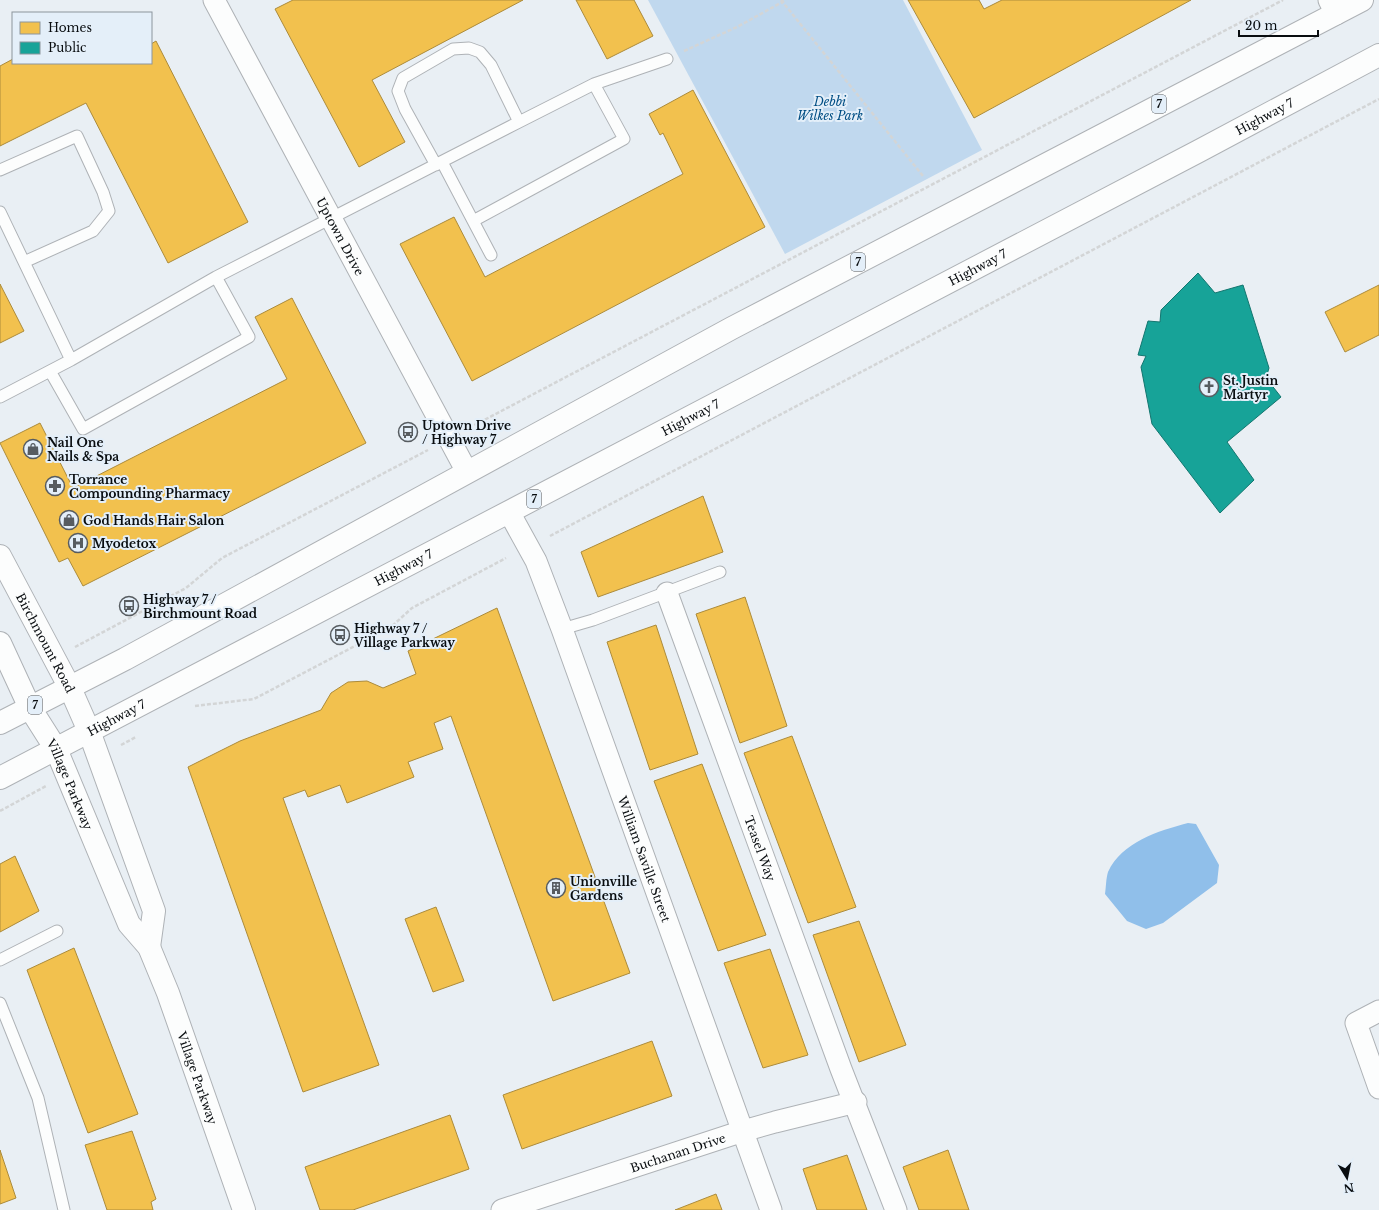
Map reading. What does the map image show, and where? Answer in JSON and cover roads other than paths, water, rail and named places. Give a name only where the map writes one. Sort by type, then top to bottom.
[{"type":"main road","name":"7","points":[[0,723],[70,688],[746,320],[1332,7],[1362,0]]},
{"type":"main road","name":"Highway 7","points":[[0,778],[1199,151],[1379,54]]},
{"type":"main road","name":"Birchmount Road","points":[[0,556],[70,688],[89,731]]},
{"type":"main road","points":[[0,643],[30,708]]},
{"type":"main road","name":"Village Parkway","points":[[30,708],[56,749],[129,924],[149,947],[168,993],[244,1210]]},
{"type":"main road","points":[[89,731],[154,911],[149,947]]},
{"type":"street","name":"Uptown Drive","points":[[214,0],[467,472]]},
{"type":"street","name":"William Saville Street","points":[[509,512],[536,562],[562,630],[771,1210]]},
{"type":"street","name":"Teasel Way","points":[[667,593],[831,1040],[856,1102],[896,1210]]},
{"type":"street","points":[[1379,1011],[1356,1023],[1379,1088]]},
{"type":"street","name":"Buchanan Drive","points":[[502,1210],[743,1131],[856,1102]]},
{"type":"lane","points":[[491,255],[439,163],[405,109],[398,91],[403,78],[453,49],[469,48],[480,52],[491,66],[519,122]]},
{"type":"lane","points":[[0,397],[71,360],[216,277],[519,122],[594,84],[667,59]]},
{"type":"lane","points":[[473,221],[624,139],[594,84]]},
{"type":"lane","points":[[0,170],[77,136],[103,192],[109,211],[93,231],[24,262]]},
{"type":"lane","points":[[0,212],[71,360]]},
{"type":"lane","points":[[50,371],[83,429],[242,341],[249,337],[216,277]]},
{"type":"lane","points":[[562,630],[667,593],[720,572]]},
{"type":"lane","points":[[0,960],[57,931]]},
{"type":"lane","points":[[0,1002],[38,1098],[61,1209]]},
{"type":"water","points":[[1188,823],[1196,824],[1219,865],[1217,883],[1163,923],[1146,929],[1127,921],[1105,894],[1108,872],[1114,862],[1122,853],[1142,839]]},
{"type":"place","name":"St. Justin Martyr","points":[[1209,387]]},
{"type":"place","name":"Uptown Drive / Highway 7","points":[[408,432]]},
{"type":"place","name":"Nail One Nails & Spa","points":[[33,449]]},
{"type":"place","name":"Torrance Compounding Pharmacy","points":[[55,486]]},
{"type":"place","name":"God Hands Hair Salon","points":[[69,520]]},
{"type":"place","name":"Myodetox","points":[[78,543]]},
{"type":"place","name":"Highway 7 / Birchmount Road","points":[[129,606]]},
{"type":"place","name":"Highway 7 / Village Parkway","points":[[340,635]]},
{"type":"place","name":"Unionville Gardens","points":[[556,888]]},
{"type":"park label","name":"Debbi Wilkes Park","points":[[830,108]]}]
